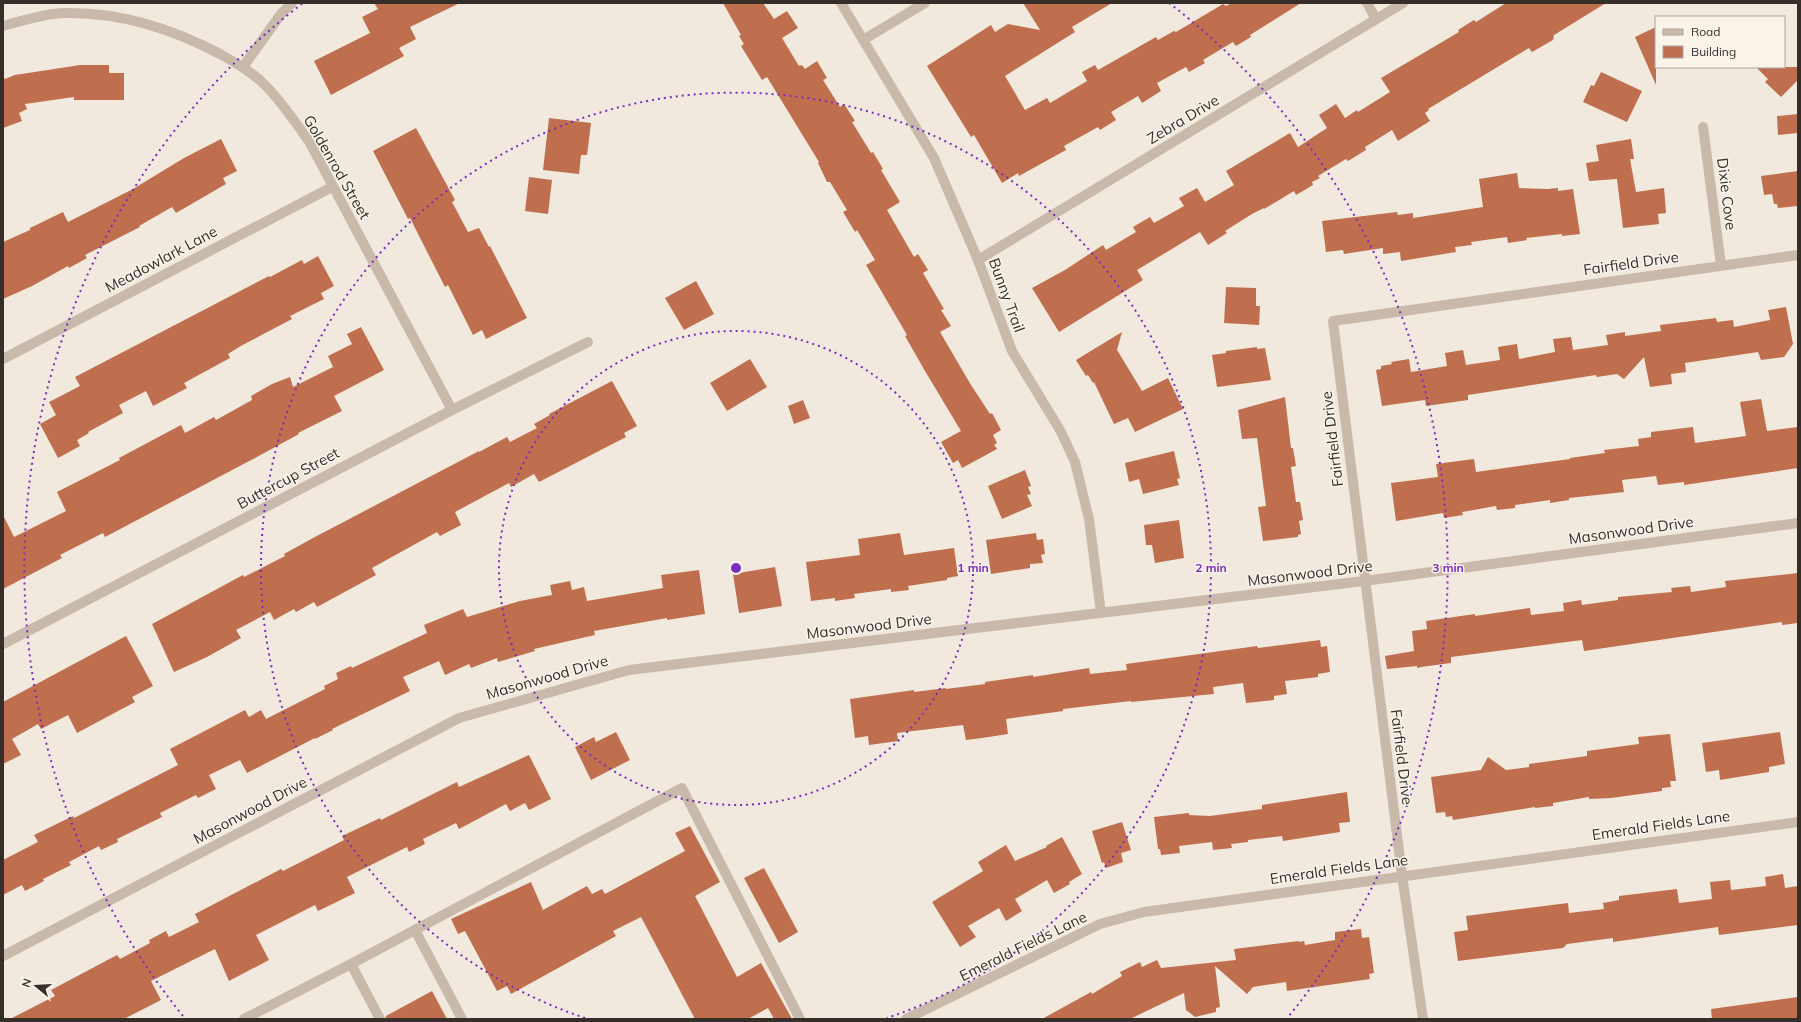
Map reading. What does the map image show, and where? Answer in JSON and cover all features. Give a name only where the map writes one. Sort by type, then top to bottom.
[{"type":"street","points":[[243,67],[282,14],[292,3]]},
{"type":"street","name":"Bunny Trail","points":[[841,3],[934,158],[978,260],[1012,351],[1060,430],[1075,462],[1089,519],[1101,613]]},
{"type":"street","points":[[863,40],[925,3]]},
{"type":"street","points":[[1366,3],[1376,19]]},
{"type":"street","name":"Zebra Drive","points":[[978,260],[1403,3]]},
{"type":"street","name":"Goldenrod Street","points":[[3,26],[64,12],[104,15],[144,23],[181,35],[243,67],[265,85],[290,115],[310,143],[332,187],[452,410]]},
{"type":"street","name":"Dixie Cove","points":[[1703,127],[1721,265]]},
{"type":"street","name":"Meadowlark Lane","points":[[3,359],[332,187]]},
{"type":"street","name":"Fairfield Drive","points":[[1423,1019],[1402,875],[1364,581],[1333,321],[1798,255]]},
{"type":"street","name":"Buttercup Street","points":[[3,644],[452,410],[588,342]]},
{"type":"street","name":"Masonwood Drive","points":[[3,956],[459,718],[628,670],[1364,581],[1798,523]]},
{"type":"street","points":[[244,1019],[351,964],[682,788],[800,1019]]},
{"type":"street","name":"Emerald Fields Lane","points":[[906,1019],[1100,924],[1144,912],[1402,875],[1798,822]]},
{"type":"street","points":[[415,930],[462,1019]]},
{"type":"street","points":[[351,964],[380,1019]]},
{"type":"building","points":[[374,3],[460,3],[410,27],[416,39],[399,48],[404,56],[331,95],[314,61],[370,33],[362,17],[378,9]]},
{"type":"building","points":[[723,3],[763,3],[774,19],[787,11],[798,28],[782,38],[799,66],[802,65],[805,69],[817,61],[827,78],[823,80],[840,107],[844,104],[855,121],[852,122],[871,153],[873,152],[883,169],[881,170],[900,202],[887,210],[914,257],[918,254],[928,270],[923,273],[944,309],[941,310],[951,326],[940,332],[971,385],[990,414],[992,413],[1001,430],[993,435],[997,443],[994,445],[997,449],[962,468],[958,460],[953,463],[941,442],[961,431],[925,371],[905,336],[907,335],[866,265],[875,260],[857,230],[855,232],[843,212],[847,210],[830,182],[827,182],[818,163],[819,162],[767,77],[762,80],[741,46],[744,44],[739,36],[741,35]]},
{"type":"building","points":[[1023,3],[1112,3],[1072,27],[1075,32],[1005,76],[1025,110],[1047,98],[1050,103],[1087,81],[1082,72],[1095,65],[1098,70],[1156,37],[1158,40],[1174,31],[1176,32],[1223,4],[1226,6],[1232,3],[1301,3],[1250,35],[1251,37],[1236,46],[1233,42],[1203,60],[1205,63],[1189,72],[1186,67],[1157,83],[1161,91],[1142,103],[1138,96],[1111,112],[1116,120],[1100,130],[1098,127],[1064,146],[1066,150],[1019,176],[1018,173],[1002,183],[974,135],[971,137],[927,66],[991,25],[995,32],[1008,24],[1040,30]]},
{"type":"building","points":[[1506,3],[1606,3],[1554,35],[1553,40],[1532,52],[1529,48],[1428,109],[1429,110],[1425,113],[1430,121],[1398,141],[1392,130],[1365,147],[1366,150],[1348,161],[1346,159],[1318,176],[1320,178],[1312,182],[1313,185],[1296,195],[1294,191],[1264,209],[1252,214],[1225,231],[1227,233],[1208,245],[1200,232],[1137,270],[1143,280],[1059,332],[1032,288],[1065,270],[1103,245],[1106,250],[1136,232],[1133,227],[1150,217],[1154,223],[1184,206],[1179,198],[1197,188],[1205,202],[1234,185],[1226,171],[1290,133],[1298,147],[1327,128],[1319,115],[1336,104],[1345,118],[1357,110],[1358,112],[1390,92],[1381,78],[1459,32],[1458,30],[1474,20],[1476,22]]},
{"type":"building","points":[[1655,27],[1656,85],[1635,37]]},
{"type":"building","points":[[80,65],[109,65],[109,73],[124,73],[124,100],[74,100],[74,97],[25,104],[27,109],[19,113],[22,121],[3,128],[3,76],[5,79],[15,75]]},
{"type":"building","points":[[1798,67],[1798,80],[1781,97],[1765,82],[1768,79],[1757,68]]},
{"type":"building","points":[[1601,72],[1642,91],[1627,122],[1583,102],[1591,85],[1594,86]]},
{"type":"building","points":[[1798,114],[1798,133],[1778,135],[1777,116]]},
{"type":"building","points":[[549,118],[591,123],[587,155],[581,155],[579,174],[543,170]]},
{"type":"building","points":[[416,128],[455,200],[452,202],[468,232],[479,228],[489,247],[490,246],[527,318],[486,339],[482,330],[473,335],[448,285],[445,287],[410,218],[408,219],[373,151]]},
{"type":"building","points":[[221,139],[237,171],[223,178],[226,184],[176,213],[172,207],[139,226],[140,227],[85,255],[87,258],[69,268],[68,266],[32,286],[3,299],[3,242],[30,230],[30,228],[63,212],[68,222],[133,189],[184,158]]},
{"type":"building","points":[[1631,139],[1634,159],[1630,159],[1636,192],[1664,188],[1666,213],[1658,214],[1659,224],[1623,228],[1617,179],[1589,181],[1586,163],[1599,161],[1596,145]]},
{"type":"building","points":[[1798,171],[1798,206],[1778,208],[1777,204],[1774,204],[1772,194],[1764,195],[1761,176]]},
{"type":"building","points":[[1517,173],[1519,188],[1558,188],[1558,191],[1573,189],[1580,234],[1562,236],[1562,234],[1526,238],[1527,240],[1508,243],[1507,237],[1471,242],[1472,245],[1455,247],[1456,252],[1401,261],[1400,252],[1383,254],[1383,248],[1344,254],[1343,250],[1326,252],[1322,221],[1397,212],[1398,215],[1413,213],[1413,218],[1483,207],[1479,179]]},
{"type":"building","points":[[529,177],[552,180],[548,214],[525,211]]},
{"type":"building","points":[[318,256],[334,286],[321,293],[324,299],[290,316],[292,319],[239,347],[228,354],[230,358],[184,383],[187,388],[153,406],[146,391],[119,405],[123,413],[88,432],[89,433],[77,440],[80,446],[58,458],[40,424],[56,415],[49,402],[80,386],[75,377],[269,276],[270,277],[302,260],[304,264]]},
{"type":"building","points":[[696,281],[714,314],[684,330],[665,298]]},
{"type":"building","points":[[1226,287],[1256,288],[1256,306],[1260,306],[1259,325],[1224,323]]},
{"type":"building","points":[[1786,307],[1793,344],[1784,357],[1761,360],[1758,352],[1685,363],[1686,372],[1671,374],[1672,384],[1650,387],[1644,357],[1624,379],[1617,374],[1597,377],[1596,375],[1468,395],[1468,400],[1426,406],[1425,400],[1382,406],[1376,370],[1381,369],[1381,366],[1392,364],[1391,362],[1409,359],[1411,372],[1447,366],[1445,353],[1463,350],[1466,365],[1500,360],[1498,347],[1517,344],[1519,359],[1555,352],[1553,339],[1571,337],[1573,350],[1608,345],[1606,335],[1625,332],[1625,336],[1661,331],[1660,325],[1716,318],[1717,322],[1733,320],[1734,327],[1770,320],[1768,310]]},
{"type":"building","points":[[361,327],[384,370],[334,396],[342,411],[298,433],[299,434],[255,458],[105,537],[103,533],[60,555],[62,558],[3,589],[3,515],[14,537],[66,511],[57,492],[120,460],[119,458],[181,425],[185,433],[214,417],[216,420],[252,400],[251,396],[272,384],[290,377],[293,387],[333,367],[328,356],[352,344],[347,334]]},
{"type":"building","points":[[1122,332],[1117,350],[1142,391],[1168,378],[1183,409],[1135,432],[1128,418],[1114,424],[1094,382],[1093,383],[1088,375],[1086,376],[1076,360]]},
{"type":"building","points":[[1257,347],[1257,349],[1265,348],[1271,380],[1217,387],[1212,355],[1226,353],[1226,351]]},
{"type":"building","points":[[750,359],[767,387],[727,411],[710,383]]},
{"type":"building","points":[[612,381],[637,426],[624,433],[626,437],[539,482],[534,474],[511,487],[509,483],[455,512],[461,525],[440,536],[437,532],[372,568],[376,575],[317,607],[314,602],[296,612],[294,609],[274,620],[270,612],[236,630],[241,638],[207,657],[174,672],[152,624],[243,575],[244,577],[285,556],[284,554],[313,538],[479,451],[507,437],[510,442],[537,428],[534,424],[550,415],[549,414]]},
{"type":"building","points":[[1285,397],[1291,448],[1293,448],[1296,466],[1291,467],[1296,502],[1300,502],[1303,520],[1299,521],[1301,534],[1298,535],[1298,537],[1263,541],[1258,507],[1266,506],[1257,438],[1242,439],[1238,410]]},
{"type":"building","points":[[1761,399],[1767,431],[1798,427],[1798,468],[1684,485],[1684,482],[1658,485],[1656,476],[1622,480],[1624,492],[1569,498],[1569,500],[1550,503],[1550,500],[1515,505],[1515,508],[1497,510],[1496,506],[1462,512],[1463,515],[1444,518],[1443,513],[1396,521],[1391,483],[1438,477],[1436,464],[1474,459],[1476,472],[1570,459],[1605,453],[1604,450],[1639,446],[1638,439],[1651,437],[1651,432],[1693,427],[1695,443],[1746,436],[1740,402]]},
{"type":"building","points":[[803,400],[810,418],[794,424],[788,406]]},
{"type":"building","points":[[1174,451],[1180,478],[1177,479],[1179,485],[1143,494],[1139,479],[1129,482],[1125,463]]},
{"type":"building","points":[[1025,470],[1031,486],[1028,487],[1031,494],[1027,495],[1032,506],[1002,519],[988,486]]},
{"type":"building","points":[[1179,520],[1184,558],[1155,563],[1152,545],[1146,545],[1144,525]]},
{"type":"building","points":[[900,533],[904,555],[954,548],[958,576],[947,578],[947,580],[908,586],[909,590],[891,592],[891,589],[854,594],[855,598],[835,601],[835,598],[811,601],[806,562],[860,555],[858,539]]},
{"type":"building","points":[[1036,533],[1037,540],[1043,539],[1045,554],[1041,555],[1043,563],[1030,564],[1030,568],[991,574],[986,540]]},
{"type":"building","points":[[775,567],[782,606],[739,613],[733,574]]},
{"type":"building","points":[[699,570],[705,614],[667,620],[667,618],[594,631],[595,635],[534,649],[535,651],[498,662],[497,658],[471,668],[469,664],[445,675],[439,661],[403,677],[410,691],[247,773],[240,760],[209,775],[216,789],[198,798],[196,795],[160,813],[162,817],[117,839],[118,842],[101,850],[99,846],[69,862],[71,865],[43,879],[44,881],[25,891],[22,885],[3,895],[3,860],[38,842],[34,835],[73,816],[74,818],[178,765],[170,749],[245,710],[249,717],[261,710],[266,719],[325,689],[324,686],[338,679],[336,673],[351,666],[352,668],[427,633],[424,625],[463,609],[467,617],[520,601],[552,595],[550,585],[570,581],[572,590],[584,587],[587,601],[663,588],[661,575]]},
{"type":"building","points":[[1798,573],[1798,623],[1782,625],[1782,622],[1584,651],[1582,640],[1451,657],[1451,663],[1417,668],[1417,666],[1387,669],[1385,656],[1414,651],[1412,631],[1427,629],[1426,621],[1530,608],[1531,615],[1564,611],[1563,603],[1581,600],[1582,605],[1618,600],[1618,597],[1672,592],[1671,588],[1690,586],[1691,592],[1726,587],[1725,581]]},
{"type":"building","points":[[126,636],[153,686],[132,697],[135,702],[77,733],[68,715],[41,729],[38,724],[12,739],[21,755],[3,764],[3,702]]},
{"type":"building","points":[[1320,640],[1321,647],[1327,646],[1330,672],[1318,674],[1318,677],[1285,681],[1287,694],[1274,696],[1274,700],[1246,703],[1243,683],[1213,687],[1214,694],[1131,701],[1063,709],[1063,711],[1006,719],[1008,734],[982,738],[966,740],[963,725],[897,733],[898,741],[869,745],[868,736],[855,738],[850,699],[914,690],[914,692],[985,684],[985,682],[1033,675],[1033,677],[1089,668],[1090,674],[1127,670],[1126,664],[1257,646],[1258,648]]},
{"type":"building","points":[[616,732],[630,760],[591,780],[575,747],[594,737],[596,742]]},
{"type":"building","points":[[1780,732],[1785,764],[1769,767],[1769,772],[1720,780],[1719,770],[1706,772],[1702,743]]},
{"type":"building","points":[[1670,734],[1676,781],[1670,781],[1671,787],[1662,788],[1662,791],[1611,798],[1589,799],[1589,797],[1553,803],[1553,806],[1535,807],[1453,820],[1452,816],[1446,817],[1445,812],[1436,813],[1431,777],[1481,770],[1488,757],[1506,770],[1529,767],[1529,764],[1587,756],[1587,751],[1639,744],[1638,737]]},
{"type":"building","points":[[529,755],[551,799],[529,810],[525,803],[510,811],[506,804],[459,829],[456,823],[423,839],[425,844],[409,852],[407,847],[347,877],[355,893],[318,911],[315,905],[256,935],[269,960],[229,981],[215,949],[151,981],[161,1000],[124,1019],[10,1019],[55,996],[51,990],[117,955],[120,959],[150,943],[149,940],[166,931],[169,937],[199,922],[195,914],[281,869],[283,871],[344,840],[342,836],[380,818],[381,820],[457,782],[459,787]]},
{"type":"building","points":[[1347,792],[1350,822],[1339,823],[1340,832],[1283,841],[1282,836],[1248,840],[1248,842],[1231,844],[1232,848],[1213,850],[1212,842],[1179,846],[1180,853],[1161,855],[1160,849],[1158,849],[1154,817],[1189,813],[1189,815],[1210,816],[1262,809],[1262,805]]},
{"type":"building","points":[[1122,822],[1131,850],[1121,853],[1123,862],[1106,868],[1104,862],[1102,863],[1092,831]]},
{"type":"building","points":[[690,826],[720,882],[695,896],[737,977],[761,963],[792,1019],[774,1019],[768,1008],[748,1019],[695,1019],[641,917],[613,931],[616,936],[511,994],[507,986],[497,991],[465,931],[458,934],[451,919],[531,882],[543,910],[587,886],[592,894],[602,889],[605,894],[685,851],[675,833]]},
{"type":"building","points":[[1062,837],[1082,874],[1069,882],[1070,884],[1054,893],[1047,880],[1015,899],[1022,911],[1006,921],[999,908],[968,926],[976,937],[960,947],[932,902],[983,871],[978,862],[1006,845],[1015,861],[1047,847],[1046,846]]},
{"type":"building","points":[[764,868],[798,932],[779,943],[744,878]]},
{"type":"building","points":[[1783,874],[1785,888],[1798,886],[1798,925],[1719,935],[1718,927],[1613,942],[1613,938],[1567,944],[1563,948],[1458,961],[1454,932],[1468,930],[1466,916],[1568,903],[1569,913],[1604,909],[1603,903],[1619,900],[1619,896],[1677,889],[1679,903],[1712,899],[1710,882],[1730,880],[1731,890],[1766,886],[1765,877]]},
{"type":"building","points":[[1361,929],[1362,938],[1369,937],[1374,973],[1369,974],[1370,979],[1287,991],[1286,982],[1253,987],[1247,994],[1215,966],[1220,1007],[1216,1008],[1216,1012],[1195,1017],[1186,1010],[1184,993],[1130,1019],[1042,1019],[1091,992],[1092,994],[1122,976],[1120,972],[1140,962],[1142,967],[1157,960],[1161,968],[1236,960],[1234,949],[1299,941],[1304,941],[1305,945],[1335,940],[1335,932]]},
{"type":"building","points":[[432,991],[447,1019],[386,1019],[386,1016]]},
{"type":"building","points":[[1798,997],[1798,1019],[1712,1019],[1711,1009]]}]
